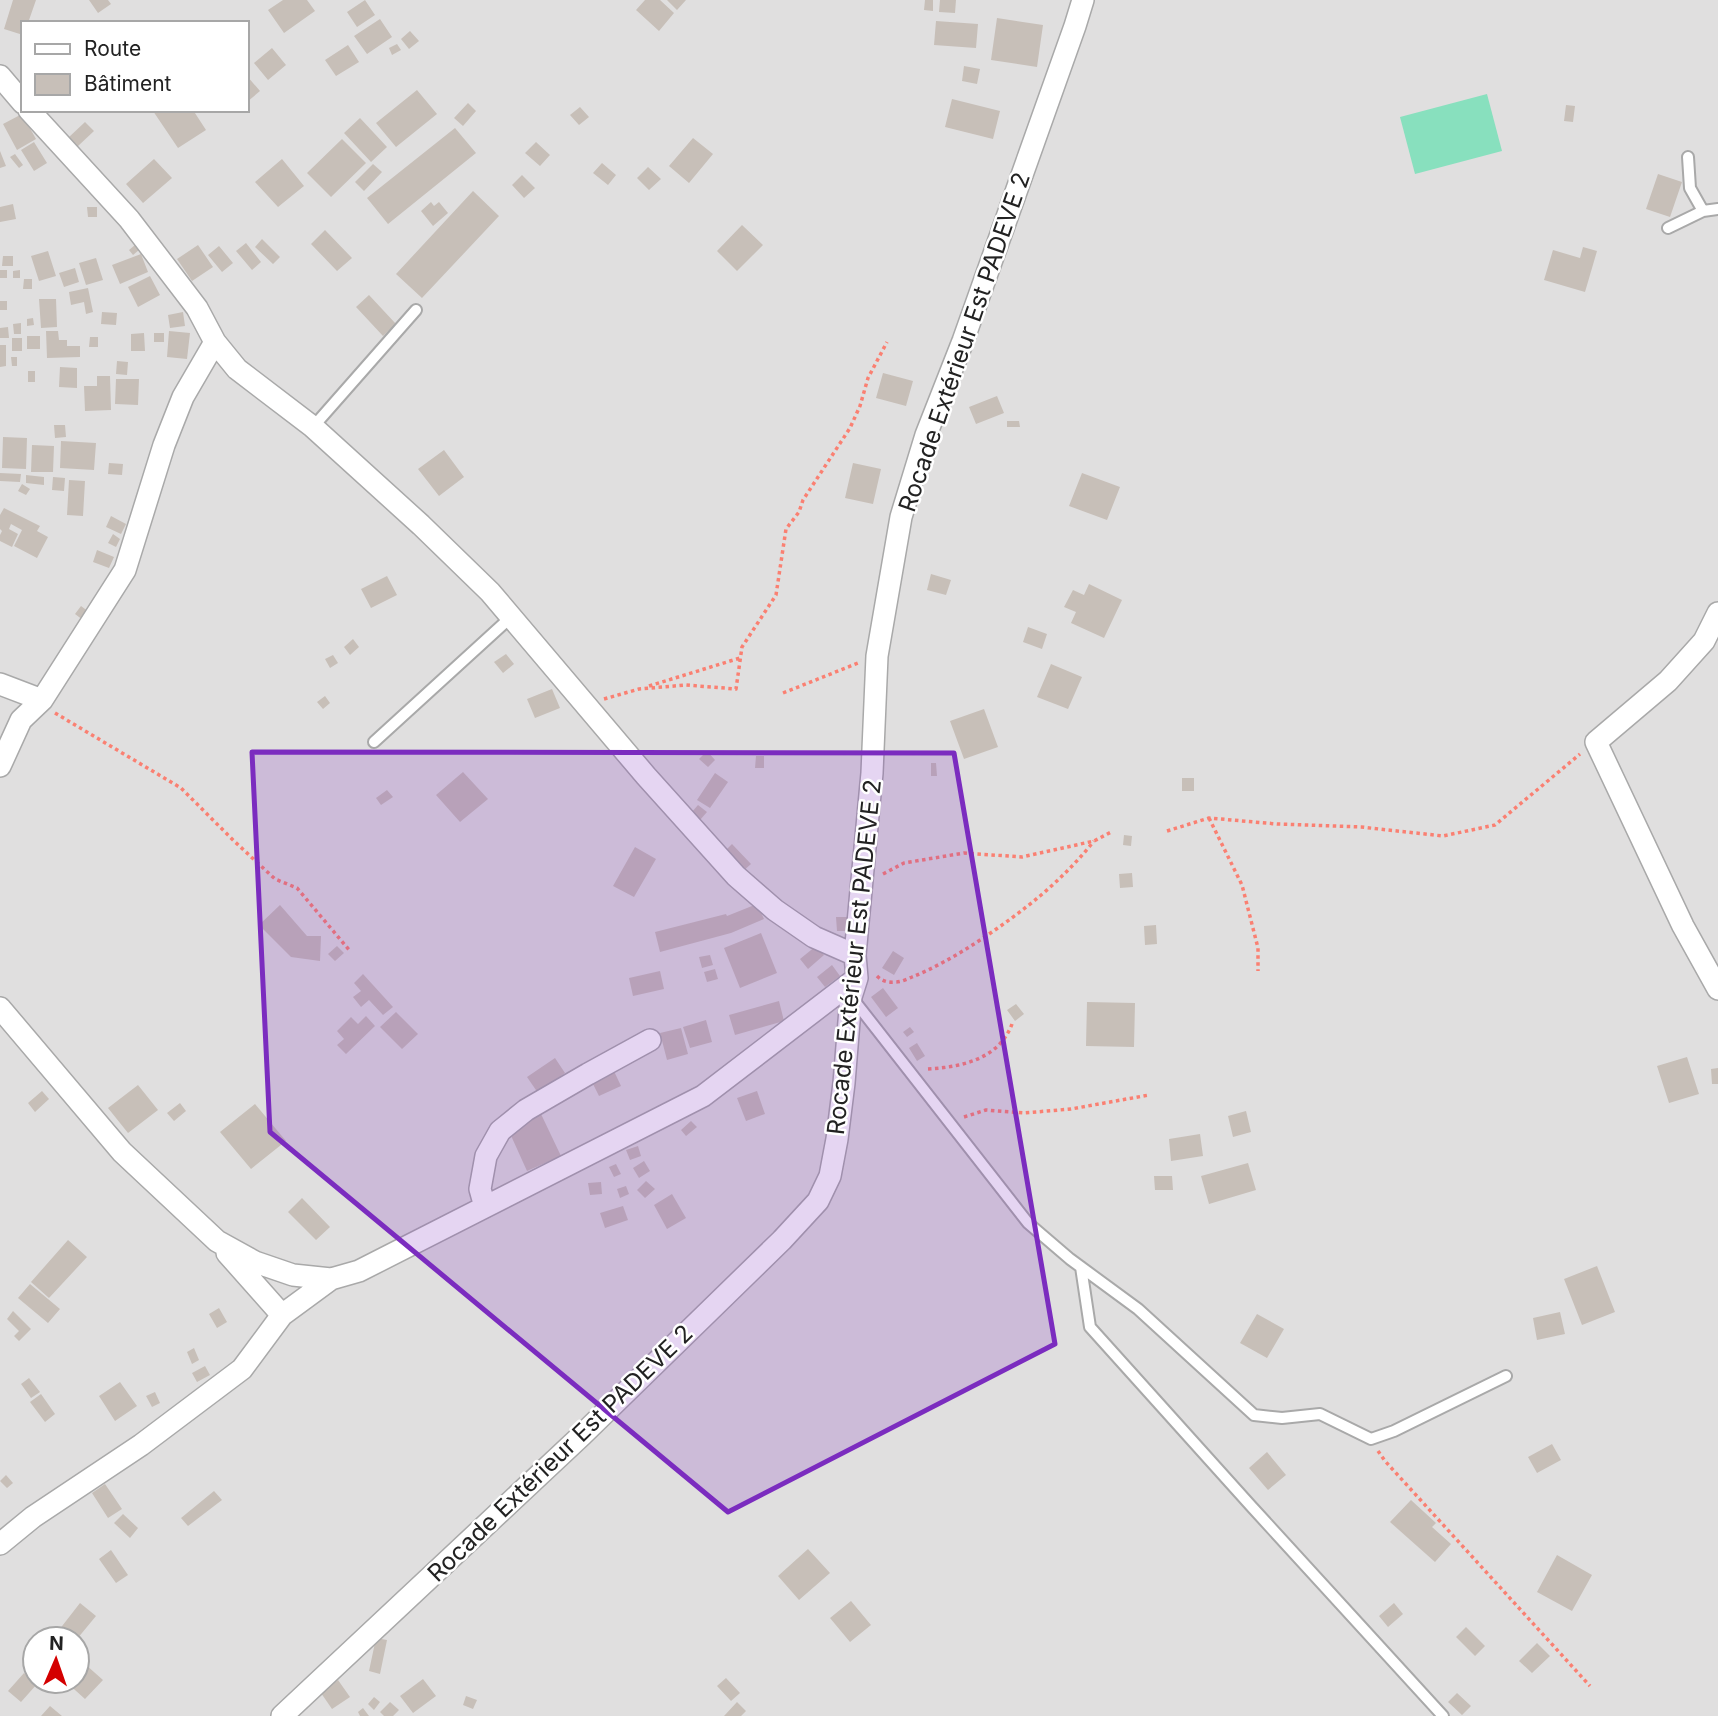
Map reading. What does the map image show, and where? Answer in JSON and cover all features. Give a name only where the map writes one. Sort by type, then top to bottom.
[{"type":"street","name":"Rocade Extérieur Est PADEVE 2","points":[[282,1716],[582,1435],[782,1240],[818,1201],[830,1176],[837,1139],[854,988],[873,773],[877,656],[901,517],[926,435],[963,341],[1083,0]]},
{"type":"street","points":[[0,76],[21,101]]},
{"type":"street","points":[[31,112],[130,219],[197,308],[215,342],[237,369],[313,426],[490,592],[646,776],[736,876],[775,910],[814,937],[855,955]]},
{"type":"street","points":[[0,766],[21,720],[40,701],[125,570],[164,445],[183,397],[215,342]]},
{"type":"street","points":[[1718,613],[1704,641],[1668,681],[1596,742],[1683,926],[1718,989]]},
{"type":"street","points":[[0,684],[40,701]]},
{"type":"street","points":[[0,1544],[33,1517],[141,1445],[242,1369],[282,1315],[331,1279],[359,1271],[703,1096],[854,988]]},
{"type":"street","points":[[0,1008],[122,1152],[217,1241],[282,1315]]},
{"type":"street","points":[[485,1207],[480,1189],[486,1156],[500,1131],[526,1110],[588,1073],[650,1041]]},
{"type":"street","points":[[217,1241],[255,1262],[293,1275],[331,1279]]},
{"type":"lane","points":[[1688,157],[1690,188],[1703,211]]},
{"type":"lane","points":[[1668,228],[1703,211],[1718,209]]},
{"type":"lane","points":[[313,426],[416,310]]},
{"type":"lane","points":[[374,743],[511,618]]},
{"type":"lane","points":[[854,988],[908,1070],[1028,1223],[1138,1309],[1254,1415],[1282,1418],[1320,1414],[1371,1439],[1394,1431],[1506,1376]]},
{"type":"lane","points":[[1081,1266],[1090,1327],[1444,1716]]},
{"type":"path","points":[[639,689],[686,684],[736,689],[742,647],[776,595],[786,529],[850,428],[860,407],[868,378],[887,342]]},
{"type":"path","points":[[783,692],[877,656]]},
{"type":"path","points":[[584,704],[740,658]]},
{"type":"path","points":[[40,701],[181,788],[275,878],[297,888],[350,951]]},
{"type":"path","points":[[1167,831],[1209,818],[1361,827],[1443,836],[1495,825],[1596,742]]},
{"type":"path","points":[[1209,818],[1242,885],[1258,948],[1258,971]]},
{"type":"path","points":[[862,884],[904,863],[964,853],[1022,857],[1094,841],[1113,831]]},
{"type":"path","points":[[855,955],[882,981],[898,982],[927,971],[997,928],[1041,895],[1078,861],[1094,841]]},
{"type":"path","points":[[908,1070],[966,1063],[991,1053],[1007,1038],[1012,1024]]},
{"type":"path","points":[[948,1121],[986,1110],[1024,1113],[1071,1109],[1149,1096]]},
{"type":"path","points":[[1385,1461],[1590,1686]]},
{"type":"highlighted area","points":[[252,752],[954,753],[1055,1344],[728,1512],[270,1132]]},
{"type":"shaded area","points":[[0,0],[1718,0],[1718,1716],[0,1716]]},
{"type":"green space","points":[[1487,94],[1502,151],[1415,174],[1400,117]]},
{"type":"building","points":[[13,0],[36,0],[29,21],[21,21],[21,34],[4,29]]},
{"type":"building","points":[[89,0],[108,0],[111,4],[98,13]]},
{"type":"building","points":[[283,0],[307,0],[315,11],[284,33],[268,10]]},
{"type":"building","points":[[365,0],[375,15],[357,27],[347,12]]},
{"type":"building","points":[[645,0],[660,0],[674,13],[659,31],[636,10]]},
{"type":"building","points":[[667,0],[686,0],[677,10]]},
{"type":"building","points":[[925,0],[933,0],[933,11],[924,10]]},
{"type":"building","points":[[940,0],[956,0],[955,13],[939,12]]},
{"type":"building","points":[[997,18],[1043,25],[1037,67],[991,60]]},
{"type":"building","points":[[380,19],[392,37],[367,54],[354,36]]},
{"type":"building","points":[[936,21],[978,24],[976,48],[934,45]]},
{"type":"building","points":[[410,31],[419,41],[409,49],[401,39]]},
{"type":"building","points":[[397,44],[401,50],[392,55],[389,48]]},
{"type":"building","points":[[348,45],[359,62],[336,76],[325,60]]},
{"type":"building","points":[[272,48],[286,65],[268,80],[254,63]]},
{"type":"building","points":[[964,66],[980,69],[977,84],[962,81]]},
{"type":"building","points":[[248,77],[260,91],[248,101]]},
{"type":"building","points":[[417,90],[437,114],[396,147],[376,123]]},
{"type":"building","points":[[952,99],[1000,111],[993,139],[945,127]]},
{"type":"building","points":[[468,103],[476,111],[463,126],[454,118]]},
{"type":"building","points":[[1566,105],[1575,106],[1573,122],[1564,121]]},
{"type":"building","points":[[580,107],[589,117],[579,125],[570,115]]},
{"type":"building","points":[[154,112],[194,112],[206,130],[178,148]]},
{"type":"building","points":[[22,114],[36,139],[17,150],[3,124]]},
{"type":"building","points":[[360,118],[387,147],[371,162],[344,133]]},
{"type":"building","points":[[85,122],[94,131],[77,147],[68,138]]},
{"type":"building","points":[[455,128],[476,153],[388,224],[367,198]]},
{"type":"building","points":[[693,138],[713,154],[689,183],[669,166]]},
{"type":"building","points":[[342,139],[366,163],[331,197],[307,173]]},
{"type":"building","points":[[34,142],[47,163],[34,171],[21,150]]},
{"type":"building","points":[[536,142],[550,155],[540,166],[525,153]]},
{"type":"building","points":[[0,151],[6,166],[0,168]]},
{"type":"building","points":[[15,154],[23,165],[19,168],[10,157]]},
{"type":"building","points":[[154,159],[172,178],[143,203],[126,184]]},
{"type":"building","points":[[282,159],[304,186],[278,207],[255,182]]},
{"type":"building","points":[[602,163],[616,175],[608,185],[593,173]]},
{"type":"building","points":[[373,164],[382,172],[364,191],[355,182]]},
{"type":"building","points":[[648,167],[661,179],[649,190],[637,178]]},
{"type":"building","points":[[1658,174],[1682,182],[1670,217],[1646,209]]},
{"type":"building","points":[[522,175],[535,188],[524,198],[512,185]]},
{"type":"building","points":[[473,191],[499,216],[422,298],[396,274]]},
{"type":"building","points":[[431,202],[434,206],[439,202],[448,213],[433,226],[421,211]]},
{"type":"building","points":[[13,204],[16,219],[0,222],[0,207]]},
{"type":"building","points":[[87,207],[97,207],[97,217],[88,217]]},
{"type":"building","points":[[742,225],[763,245],[737,271],[717,251]]},
{"type":"building","points":[[325,230],[352,258],[337,271],[311,244]]},
{"type":"building","points":[[262,239],[280,257],[273,264],[255,247]]},
{"type":"building","points":[[246,243],[261,262],[252,270],[236,251]]},
{"type":"building","points":[[135,245],[139,250],[133,255],[129,250]]},
{"type":"building","points":[[198,245],[213,267],[192,281],[177,259]]},
{"type":"building","points":[[219,246],[233,263],[222,272],[208,255]]},
{"type":"building","points":[[1583,247],[1597,251],[1585,292],[1544,280],[1553,250],[1580,258]]},
{"type":"building","points":[[48,251],[56,276],[39,281],[31,256]]},
{"type":"building","points":[[141,254],[148,272],[120,284],[112,265]]},
{"type":"building","points":[[3,256],[13,256],[13,266],[2,266]]},
{"type":"building","points":[[96,258],[103,280],[86,285],[79,263]]},
{"type":"building","points":[[75,268],[79,282],[64,287],[59,273]]},
{"type":"building","points":[[0,270],[7,270],[7,278],[0,278]]},
{"type":"building","points":[[20,270],[20,278],[13,278],[13,271]]},
{"type":"building","points":[[150,276],[160,295],[138,307],[128,287]]},
{"type":"building","points":[[24,279],[32,279],[32,289],[23,289]]},
{"type":"building","points":[[88,288],[93,312],[86,314],[84,302],[71,305],[69,292]]},
{"type":"building","points":[[369,295],[396,324],[383,336],[356,307]]},
{"type":"building","points":[[39,299],[56,299],[57,327],[41,328]]},
{"type":"building","points":[[0,301],[7,301],[7,310],[0,310]]},
{"type":"building","points":[[102,312],[117,313],[116,325],[101,324]]},
{"type":"building","points":[[183,312],[185,326],[170,328],[168,315]]},
{"type":"building","points":[[33,318],[34,325],[27,326],[27,319]]},
{"type":"building","points":[[21,323],[21,334],[14,334],[13,324]]},
{"type":"building","points":[[8,327],[9,338],[0,338],[0,328]]},
{"type":"building","points":[[46,331],[58,331],[59,340],[67,340],[67,346],[80,346],[80,357],[47,358]]},
{"type":"building","points":[[169,331],[190,333],[187,359],[167,357]]},
{"type":"building","points":[[144,333],[145,351],[131,351],[131,334]]},
{"type":"building","points":[[154,333],[164,333],[164,342],[154,342]]},
{"type":"building","points":[[27,336],[40,336],[40,349],[27,349]]},
{"type":"building","points":[[90,337],[98,337],[98,347],[89,347]]},
{"type":"building","points":[[12,338],[22,338],[22,351],[12,351]]},
{"type":"building","points":[[0,345],[6,345],[6,366],[0,367]]},
{"type":"building","points":[[11,357],[17,357],[17,366],[12,366]]},
{"type":"building","points":[[117,361],[128,362],[127,375],[116,374]]},
{"type":"building","points":[[60,367],[77,368],[77,388],[59,387]]},
{"type":"building","points":[[28,371],[35,371],[35,382],[28,382]]},
{"type":"building","points":[[883,373],[913,381],[906,406],[876,398]]},
{"type":"building","points":[[97,376],[110,376],[111,410],[85,411],[84,386],[97,386]]},
{"type":"building","points":[[116,379],[139,379],[138,405],[115,404]]},
{"type":"building","points":[[997,396],[1004,413],[976,424],[969,407]]},
{"type":"building","points":[[1007,421],[1019,421],[1020,427],[1007,427]]},
{"type":"building","points":[[54,425],[65,425],[66,437],[55,438]]},
{"type":"building","points":[[3,437],[27,438],[26,469],[2,468]]},
{"type":"building","points":[[61,441],[96,443],[94,470],[60,468]]},
{"type":"building","points":[[32,445],[54,446],[53,472],[31,472]]},
{"type":"building","points":[[444,450],[464,477],[439,496],[418,469]]},
{"type":"building","points":[[109,463],[123,464],[122,475],[108,474]]},
{"type":"building","points":[[853,463],[881,469],[873,504],[845,498]]},
{"type":"building","points":[[0,473],[21,474],[20,482],[0,481]]},
{"type":"building","points":[[1082,473],[1120,487],[1107,520],[1069,506]]},
{"type":"building","points":[[26,475],[44,477],[44,485],[26,483]]},
{"type":"building","points":[[53,477],[65,478],[64,491],[52,490]]},
{"type":"building","points":[[69,480],[85,481],[83,516],[67,515]]},
{"type":"building","points":[[22,484],[30,489],[26,495],[18,491]]},
{"type":"building","points":[[4,508],[40,526],[37,531],[48,537],[37,558],[14,546],[22,530],[11,524],[9,529],[18,534],[12,547],[0,541],[0,515]]},
{"type":"building","points":[[111,516],[126,524],[121,534],[106,527]]},
{"type":"building","points":[[113,534],[120,539],[116,547],[108,543]]},
{"type":"building","points":[[97,550],[114,557],[109,568],[93,562]]},
{"type":"building","points":[[931,574],[951,580],[946,595],[927,590]]},
{"type":"building","points":[[387,576],[397,595],[371,608],[361,589]]},
{"type":"building","points":[[1089,584],[1122,600],[1104,638],[1071,623],[1076,612],[1064,607],[1073,590],[1084,595]]},
{"type":"building","points":[[81,606],[89,612],[83,620],[75,614]]},
{"type":"building","points":[[1028,627],[1047,634],[1042,649],[1023,642]]},
{"type":"building","points":[[353,639],[359,647],[350,655],[344,647]]},
{"type":"building","points":[[506,654],[514,664],[503,673],[494,662]]},
{"type":"building","points":[[333,655],[338,663],[330,668],[325,659]]},
{"type":"building","points":[[1051,664],[1082,677],[1068,709],[1037,697]]},
{"type":"building","points":[[552,689],[560,708],[535,718],[527,699]]},
{"type":"building","points":[[325,696],[330,703],[323,709],[317,702]]},
{"type":"building","points":[[984,709],[998,747],[964,759],[950,721]]},
{"type":"building","points":[[707,751],[715,760],[708,767],[699,759]]},
{"type":"building","points":[[756,756],[764,756],[764,768],[755,768]]},
{"type":"building","points":[[931,763],[936,763],[937,776],[931,776]]},
{"type":"building","points":[[463,772],[488,799],[460,822],[436,795]]},
{"type":"building","points":[[715,773],[728,782],[710,808],[697,800]]},
{"type":"building","points":[[1182,778],[1194,778],[1194,791],[1182,791]]},
{"type":"building","points":[[387,790],[393,797],[381,805],[376,798]]},
{"type":"building","points":[[698,805],[707,812],[700,820],[691,813]]},
{"type":"building","points":[[1124,835],[1132,836],[1131,846],[1123,845]]},
{"type":"building","points":[[732,844],[751,864],[742,872],[724,852]]},
{"type":"building","points":[[635,847],[656,859],[634,897],[613,886]]},
{"type":"building","points":[[1132,873],[1133,887],[1120,888],[1119,874]]},
{"type":"building","points":[[757,904],[764,919],[731,933],[660,952],[655,932],[726,914],[727,916]]},
{"type":"building","points":[[280,905],[307,936],[321,936],[320,961],[291,957],[259,925]]},
{"type":"building","points":[[836,917],[848,917],[849,931],[837,931]]},
{"type":"building","points":[[1156,925],[1157,944],[1145,945],[1144,926]]},
{"type":"building","points":[[761,933],[777,973],[740,988],[724,948]]},
{"type":"building","points":[[337,946],[344,953],[335,961],[328,954]]},
{"type":"building","points":[[816,946],[824,955],[808,969],[800,959]]},
{"type":"building","points":[[893,951],[904,958],[894,975],[882,968]]},
{"type":"building","points":[[710,955],[713,965],[702,968],[699,957]]},
{"type":"building","points":[[832,965],[840,976],[825,987],[817,977]]},
{"type":"building","points":[[715,969],[718,979],[707,982],[704,972]]},
{"type":"building","points":[[660,971],[664,989],[633,996],[629,978]]},
{"type":"building","points":[[363,974],[393,1007],[383,1015],[369,1000],[361,1007],[353,997],[361,991],[354,983]]},
{"type":"building","points":[[883,988],[898,1008],[886,1017],[871,997]]},
{"type":"building","points":[[779,1001],[784,1021],[735,1035],[729,1015]]},
{"type":"building","points":[[1087,1002],[1135,1003],[1134,1047],[1086,1046]]},
{"type":"building","points":[[1016,1004],[1024,1014],[1015,1021],[1007,1010]]},
{"type":"building","points":[[396,1012],[418,1034],[402,1049],[380,1027]]},
{"type":"building","points":[[366,1016],[375,1026],[346,1054],[337,1045],[344,1039],[337,1031],[351,1017],[358,1024]]},
{"type":"building","points":[[706,1020],[712,1042],[690,1048],[683,1027]]},
{"type":"building","points":[[910,1027],[914,1032],[907,1037],[903,1032]]},
{"type":"building","points":[[681,1028],[688,1054],[667,1060],[660,1033]]},
{"type":"building","points":[[917,1043],[925,1056],[917,1061],[909,1048]]},
{"type":"building","points":[[1687,1057],[1699,1094],[1669,1103],[1657,1066]]},
{"type":"building","points":[[555,1058],[565,1073],[538,1093],[527,1077]]},
{"type":"building","points":[[1718,1068],[1718,1084],[1712,1084],[1711,1069]]},
{"type":"building","points":[[613,1069],[621,1086],[599,1096],[591,1080]]},
{"type":"building","points":[[138,1085],[158,1110],[128,1133],[108,1108]]},
{"type":"building","points":[[42,1091],[49,1099],[35,1112],[28,1103]]},
{"type":"building","points":[[757,1091],[765,1114],[746,1121],[737,1098]]},
{"type":"building","points":[[180,1103],[186,1111],[174,1121],[167,1113]]},
{"type":"building","points":[[255,1104],[286,1141],[251,1169],[220,1132]]},
{"type":"building","points":[[1246,1111],[1251,1132],[1233,1137],[1228,1116]]},
{"type":"building","points":[[541,1114],[561,1156],[527,1171],[508,1129]]},
{"type":"building","points":[[691,1121],[697,1127],[686,1136],[681,1130]]},
{"type":"building","points":[[1200,1134],[1203,1156],[1171,1161],[1169,1139]]},
{"type":"building","points":[[638,1146],[641,1156],[630,1160],[626,1150]]},
{"type":"building","points":[[644,1161],[650,1171],[639,1178],[633,1168]]},
{"type":"building","points":[[1248,1163],[1256,1190],[1209,1204],[1201,1176]]},
{"type":"building","points":[[616,1164],[621,1174],[614,1177],[609,1167]]},
{"type":"building","points":[[1154,1176],[1172,1176],[1173,1190],[1155,1190]]},
{"type":"building","points":[[646,1181],[655,1189],[645,1198],[637,1190]]},
{"type":"building","points":[[601,1182],[602,1194],[590,1195],[588,1183]]},
{"type":"building","points":[[626,1186],[629,1194],[620,1198],[617,1189]]},
{"type":"building","points":[[672,1194],[686,1218],[667,1229],[654,1205]]},
{"type":"building","points":[[302,1198],[330,1227],[316,1240],[288,1212]]},
{"type":"building","points":[[623,1206],[628,1220],[605,1228],[600,1213]]},
{"type":"building","points":[[68,1240],[87,1257],[49,1298],[31,1282]]},
{"type":"building","points":[[1597,1266],[1615,1312],[1582,1325],[1564,1279]]},
{"type":"building","points":[[30,1284],[60,1309],[48,1323],[18,1298]]},
{"type":"building","points":[[219,1308],[227,1322],[217,1328],[209,1314]]},
{"type":"building","points":[[13,1311],[31,1329],[19,1341],[14,1336],[19,1331],[7,1319]]},
{"type":"building","points":[[1560,1312],[1565,1334],[1537,1340],[1533,1318]]},
{"type":"building","points":[[1257,1314],[1284,1329],[1267,1358],[1240,1343]]},
{"type":"building","points":[[194,1348],[199,1360],[192,1364],[187,1352]]},
{"type":"building","points":[[205,1366],[210,1375],[197,1382],[192,1373]]},
{"type":"building","points":[[29,1378],[40,1392],[31,1398],[21,1384]]},
{"type":"building","points":[[120,1382],[137,1406],[115,1421],[99,1396]]},
{"type":"building","points":[[155,1392],[160,1403],[152,1407],[146,1396]]},
{"type":"building","points":[[41,1394],[55,1414],[45,1422],[30,1402]]},
{"type":"building","points":[[1552,1444],[1561,1460],[1537,1473],[1528,1457]]},
{"type":"building","points":[[1267,1452],[1286,1475],[1268,1490],[1249,1468]]},
{"type":"building","points":[[6,1475],[13,1483],[7,1488],[0,1481]]},
{"type":"building","points":[[105,1484],[122,1509],[108,1518],[92,1493]]},
{"type":"building","points":[[214,1491],[222,1500],[188,1526],[181,1518]]},
{"type":"building","points":[[1411,1500],[1436,1523],[1432,1527],[1451,1544],[1435,1562],[1390,1522]]},
{"type":"building","points":[[123,1514],[138,1528],[130,1538],[114,1523]]},
{"type":"building","points":[[808,1549],[830,1573],[799,1600],[778,1576]]},
{"type":"building","points":[[111,1550],[128,1575],[116,1583],[99,1559]]},
{"type":"building","points":[[1557,1555],[1592,1575],[1572,1611],[1537,1592]]},
{"type":"building","points":[[851,1601],[871,1625],[850,1642],[830,1618]]},
{"type":"building","points":[[80,1603],[96,1616],[89,1625],[63,1625]]},
{"type":"building","points":[[1394,1603],[1403,1614],[1388,1627],[1379,1616]]},
{"type":"building","points":[[1466,1627],[1485,1646],[1475,1656],[1456,1637]]},
{"type":"building","points":[[376,1638],[387,1640],[380,1674],[369,1671]]},
{"type":"building","points":[[1537,1643],[1550,1656],[1532,1673],[1519,1661]]},
{"type":"building","points":[[91,1669],[103,1680],[91,1693]]},
{"type":"building","points":[[21,1676],[21,1695],[27,1695],[21,1702],[8,1691]]},
{"type":"building","points":[[726,1678],[740,1693],[731,1701],[717,1686]]},
{"type":"building","points":[[423,1679],[436,1696],[413,1713],[400,1696]]},
{"type":"building","points":[[338,1680],[350,1697],[332,1709],[321,1693]]},
{"type":"building","points":[[1457,1693],[1471,1706],[1462,1715],[1448,1702]]},
{"type":"building","points":[[466,1696],[477,1700],[473,1709],[463,1705]]},
{"type":"building","points":[[374,1697],[380,1702],[374,1710],[368,1704]]},
{"type":"building","points":[[390,1702],[399,1710],[393,1716],[384,1716],[380,1712]]},
{"type":"building","points":[[737,1702],[746,1711],[741,1716],[724,1716]]},
{"type":"building","points":[[50,1706],[62,1716],[41,1716]]},
{"type":"building","points":[[363,1708],[369,1716],[360,1716],[358,1712]]}]
